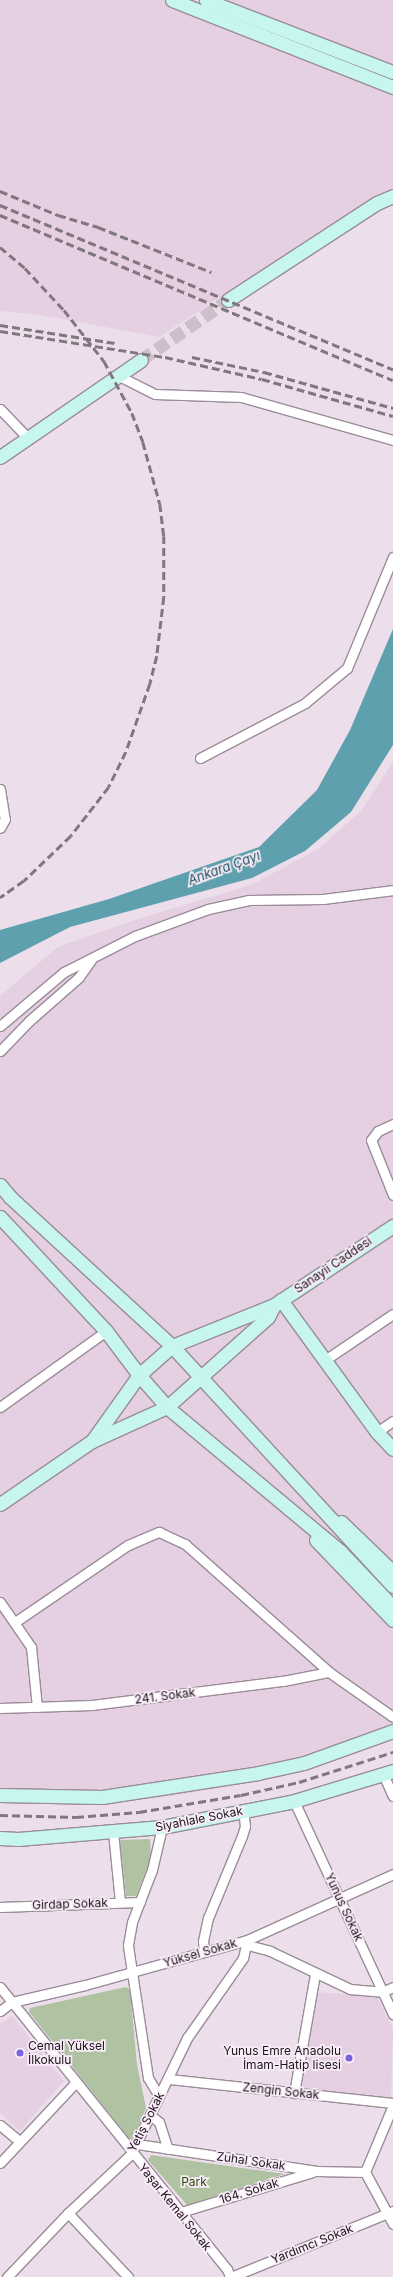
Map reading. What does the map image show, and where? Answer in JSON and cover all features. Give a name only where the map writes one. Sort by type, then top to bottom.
[{"type":"street","points":[[172,0],[393,87]]},
{"type":"street","points":[[206,0],[393,72]]},
{"type":"street","points":[[228,300],[377,203],[393,196]]},
{"type":"street","points":[[0,457],[141,360]]},
{"type":"street","points":[[119,376],[155,394],[241,397],[393,440]]},
{"type":"street","points":[[0,410],[27,438]]},
{"type":"street","points":[[200,758],[305,703],[347,668],[393,557]]},
{"type":"street","points":[[0,789],[5,819],[0,828]]},
{"type":"street","points":[[0,1026],[64,972],[135,936],[221,905],[263,898],[342,898],[393,890]]},
{"type":"street","points":[[0,1051],[29,1021],[79,976],[90,960]]},
{"type":"street","points":[[393,1124],[378,1131],[371,1140],[393,1195]]},
{"type":"street","points":[[0,1185],[10,1197],[172,1346],[347,1539],[393,1586]]},
{"type":"street","points":[[0,1217],[106,1331],[139,1375],[167,1406],[340,1551],[393,1607]]},
{"type":"street","name":"Sanayii Caddesi","points":[[139,1375],[172,1346],[277,1303],[393,1226]]},
{"type":"street","points":[[277,1303],[325,1360],[377,1432],[393,1449]]},
{"type":"street","name":"Sanayii Caddesi","points":[[167,1406],[201,1378],[268,1317],[277,1303]]},
{"type":"street","points":[[325,1360],[393,1314]]},
{"type":"street","points":[[0,1407],[106,1331]]},
{"type":"street","points":[[92,1441],[139,1375]]},
{"type":"street","points":[[0,1504],[92,1441],[167,1406]]},
{"type":"street","points":[[377,1432],[393,1421]]},
{"type":"street","points":[[313,1501],[354,1533],[393,1572]]},
{"type":"street","points":[[300,1517],[319,1544],[393,1620]]},
{"type":"street","points":[[15,1622],[128,1545],[159,1532],[185,1544],[329,1672],[393,1717]]},
{"type":"street","points":[[0,1602],[15,1622],[30,1647],[38,1707]]},
{"type":"street","name":"241. Sokak","points":[[0,1708],[100,1704],[282,1681],[329,1672]]},
{"type":"street","points":[[0,1795],[102,1797],[258,1773],[304,1763],[393,1731]]},
{"type":"street","points":[[388,1772],[393,1796]]},
{"type":"street","name":"Siyahlale Sokak","points":[[0,1838],[18,1839],[162,1827],[242,1810],[294,1801],[388,1772]]},
{"type":"street","name":"Yunus Sokak","points":[[294,1801],[341,1899],[393,2014]]},
{"type":"street","points":[[204,1952],[204,1936],[208,1918],[245,1826],[242,1810]]},
{"type":"street","points":[[159,2096],[148,2078],[128,1945],[132,1922],[156,1856],[162,1827]]},
{"type":"street","points":[[113,1832],[120,1902]]},
{"type":"street","name":"Yüksel Sokak","points":[[0,2011],[12,2002],[132,1973],[204,1952],[248,1943],[393,1874]]},
{"type":"street","name":"Girdap Sokak","points":[[0,1907],[140,1902]]},
{"type":"street","points":[[248,1943],[270,1951],[315,1974],[350,1989],[382,1992],[393,1987]]},
{"type":"street","name":"Yetiş Sokak","points":[[7,2277],[68,2214],[131,2154],[169,2078],[186,2038],[243,1958],[248,1943]]},
{"type":"street","points":[[294,2093],[315,1974]]},
{"type":"street","name":"Yaşar Kemal Sokak","points":[[0,1987],[131,2154],[181,2212],[231,2277]]},
{"type":"street","name":"Zengin Sokak","points":[[169,2078],[393,2104]]},
{"type":"street","points":[[0,2163],[76,2082]]},
{"type":"street","points":[[393,2104],[365,2172],[390,2212],[393,2224]]},
{"type":"street","points":[[150,2115],[159,2122],[168,2149]]},
{"type":"street","points":[[0,2125],[19,2142]]},
{"type":"street","name":"Zuhal Sokak","points":[[137,2144],[317,2170],[365,2172]]},
{"type":"street","name":"164. Sokak","points":[[181,2212],[317,2170]]},
{"type":"street","name":"Yardımcı Sokak","points":[[231,2277],[390,2212]]},
{"type":"street","points":[[68,2214],[122,2275]]},
{"type":"street","points":[[0,2274],[3,2277]]},
{"type":"shaded area","points":[[0,0],[393,0],[393,188],[381,193],[159,337],[41,315],[0,311]]},
{"type":"shaded area","points":[[393,762],[393,1738],[282,1777],[173,1796],[108,1804],[0,1802],[0,996],[58,947],[137,919],[251,885],[318,849],[361,811]]},
{"type":"shaded area","name":"Yunus Emre Anadolu İmam-Hatip lisesi","points":[[317,1992],[377,1997],[393,2029],[391,2099],[299,2087]]},
{"type":"shaded area","name":"Cemal Yüksel İlkokulu","points":[[12,2016],[64,2081],[20,2131],[0,2113],[0,2024]]},
{"type":"green space","points":[[150,1839],[151,1858],[136,1896],[126,1896],[120,1840]]},
{"type":"green space","points":[[126,1987],[130,1990],[137,2065],[146,2108],[132,2142],[29,2012],[30,2008]]},
{"type":"green space","name":"Park","points":[[151,2155],[285,2174],[187,2205],[148,2160]]},
{"type":"water","name":"Ankara Çayı","points":[[393,629],[393,745],[351,812],[305,851],[252,878],[70,927],[0,963],[0,930],[109,899],[259,847],[317,790],[350,730]]},
{"type":"tunnel","points":[[141,360],[228,300]]},
{"type":"railway","points":[[0,191],[58,215],[98,227],[211,272]]},
{"type":"railway","points":[[0,205],[393,369]]},
{"type":"railway","points":[[0,215],[393,380]]},
{"type":"railway","points":[[0,247],[25,268],[64,310],[104,361],[132,413],[143,442],[160,504],[164,536],[164,597],[157,656],[150,684],[126,752],[109,787],[71,836],[24,881],[0,898]]},
{"type":"railway","points":[[0,325],[115,343]]},
{"type":"railway","points":[[0,331],[165,357],[262,379],[393,416]]},
{"type":"railway","points":[[192,357],[264,372],[393,408]]},
{"type":"railway","points":[[0,1815],[76,1817],[139,1812],[241,1795],[299,1782],[393,1752]]},
{"type":"place","name":"Cemal Yüksel İlkokulu","points":[[20,2053]]},
{"type":"place","name":"Yunus Emre Anadolu İmam-Hatip lisesi","points":[[349,2058]]}]
